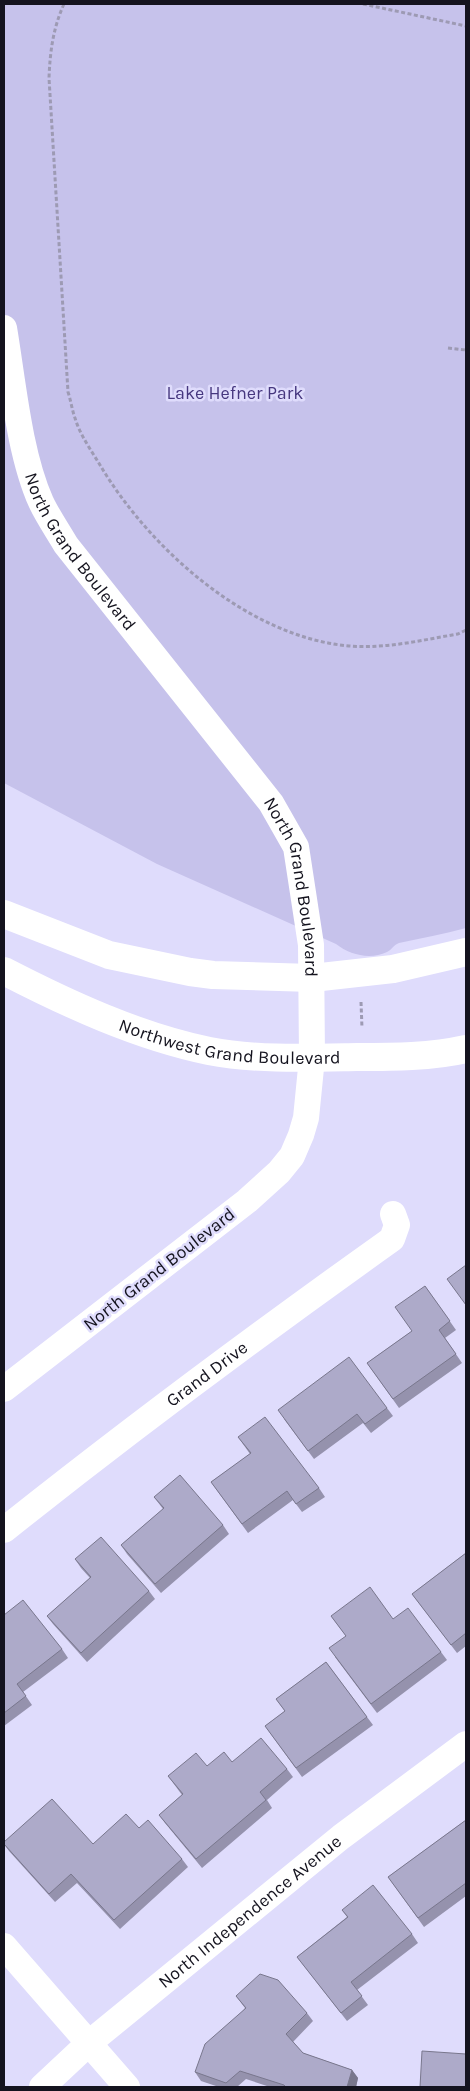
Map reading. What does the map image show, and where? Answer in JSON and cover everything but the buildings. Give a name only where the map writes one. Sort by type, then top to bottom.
[{"type":"street","name":"North Grand Boulevard","points":[[4,328],[22,436],[30,472],[41,502],[66,545],[271,803],[296,847],[310,932],[312,978],[312,1058],[309,1099],[301,1135],[292,1156],[279,1172],[247,1201],[4,1389]]},
{"type":"street","points":[[4,914],[109,955],[190,972],[214,975],[312,978],[393,969],[466,952]]},
{"type":"street","name":"Northwest Grand Boulevard","points":[[4,971],[60,1000],[146,1034],[209,1051],[266,1058],[312,1058],[405,1057],[466,1049]]},
{"type":"street","name":"Grand Drive","points":[[4,1530],[111,1445],[218,1364],[392,1239],[397,1225],[393,1214]]},
{"type":"street","name":"North Independence Avenue","points":[[42,2087],[89,2043],[341,1837],[466,1744]]},
{"type":"street","points":[[4,1946],[127,2087]]},
{"type":"path","points":[[64,4],[58,17],[51,44],[49,78],[68,392],[75,419],[105,474],[136,516],[184,565],[222,596],[264,620],[290,632],[318,641],[348,646],[380,647],[458,634],[466,630]]},
{"type":"path","points":[[363,4],[466,26]]},
{"type":"path","points":[[448,348],[466,350]]},
{"type":"path","points":[[361,1002],[362,1028]]},
{"type":"green space","name":"Lake Hefner Park","points":[[4,4],[466,4],[466,928],[399,943],[389,951],[374,956],[360,955],[347,951],[336,944],[157,864],[4,783]]}]
